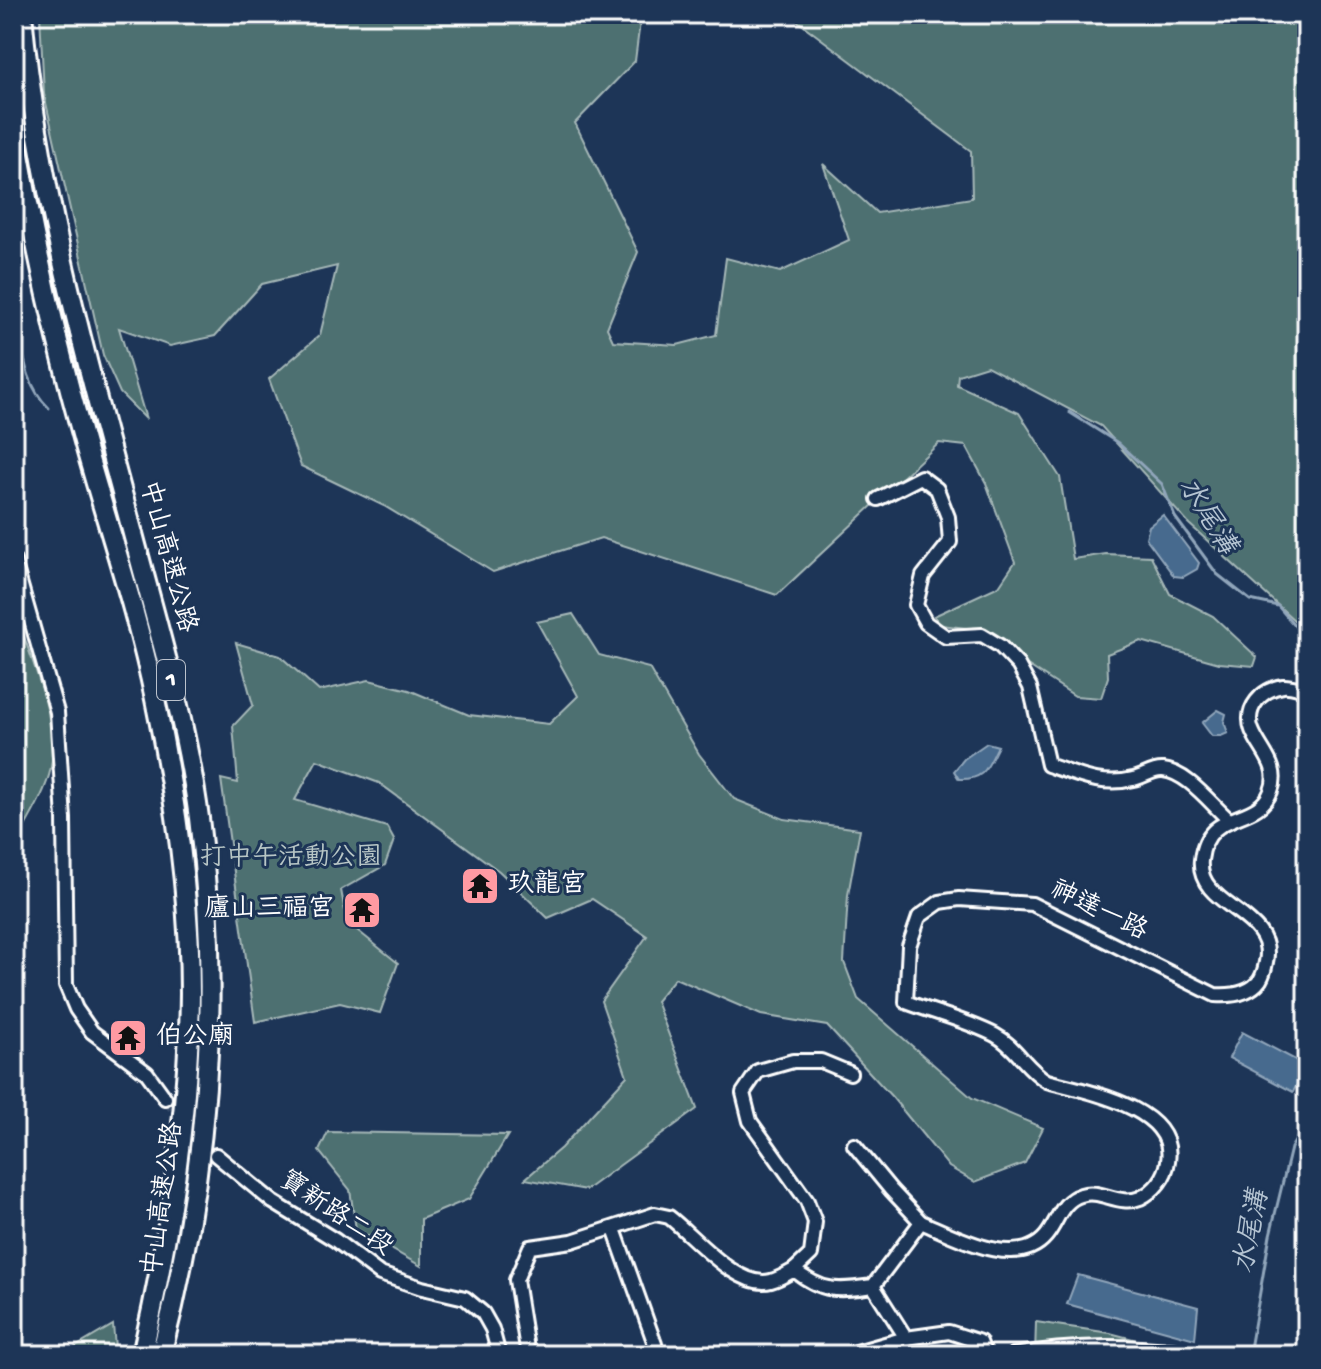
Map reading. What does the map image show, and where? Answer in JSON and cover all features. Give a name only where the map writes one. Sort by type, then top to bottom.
[{"type":"highway","name":"中山高速公路","points":[[22,14],[26,62],[41,156],[68,291],[170,674],[200,830],[211,1003],[204,1107],[180,1283],[161,1355]]},
{"type":"highway","name":"中山高速公路","points":[[14,124],[31,229],[83,438],[155,697],[178,833],[188,941],[188,1060],[179,1150],[156,1292],[142,1355]]},
{"type":"street","points":[[878,499],[921,477],[937,489],[948,517],[950,542],[923,576],[916,605],[926,623],[946,637],[982,635],[1000,646],[1018,665],[1030,687],[1048,765],[1100,783],[1134,779],[1165,770],[1184,780],[1228,819]]},
{"type":"street","points":[[14,561],[57,712],[64,819],[66,985],[76,1009],[92,1032],[147,1073],[165,1098]]},
{"type":"street","name":"神達一路","points":[[921,1222],[962,1240],[1002,1252],[1020,1250],[1044,1238],[1065,1204],[1082,1194],[1117,1201],[1136,1200],[1149,1193],[1167,1171],[1170,1152],[1153,1123],[1134,1107],[1047,1081],[996,1035],[906,1002],[909,946],[919,917],[940,902],[959,899],[1032,904],[1215,995],[1241,993],[1260,980],[1268,955],[1264,939],[1256,926],[1210,889],[1204,879],[1201,862],[1205,842],[1228,819],[1262,807],[1272,790],[1274,772],[1250,723],[1252,706],[1261,695],[1283,686],[1307,690]]},
{"type":"street","points":[[528,1355],[516,1280],[530,1247],[572,1241],[655,1214],[669,1217],[737,1275],[755,1282],[771,1281],[794,1270],[811,1254],[815,1222],[807,1201],[750,1121],[743,1093],[758,1071],[793,1061],[821,1061],[850,1073]]},
{"type":"street","points":[[794,1270],[820,1287],[837,1291],[873,1286],[921,1222],[854,1145]]},
{"type":"street","name":"寶新路二段","points":[[216,1155],[273,1202],[335,1240],[380,1274],[465,1298],[483,1313],[492,1329],[499,1355]]},
{"type":"street","points":[[614,1229],[655,1344],[652,1355]]},
{"type":"street","points":[[873,1286],[906,1338]]},
{"type":"street","points":[[846,1355],[906,1338],[949,1332],[980,1342],[985,1355]]},
{"type":"street","points":[[1013,1355],[1050,1349],[1128,1345],[1187,1352]]},
{"type":"green space","points":[[40,14],[641,14],[635,61],[575,123],[638,252],[607,328],[613,341],[677,345],[716,335],[726,258],[780,272],[849,240],[823,164],[877,213],[972,198],[971,151],[788,14],[1307,14],[1307,632],[1188,523],[1101,426],[987,366],[958,375],[957,385],[1019,413],[1060,477],[1073,559],[1106,554],[1151,556],[1170,594],[1213,616],[1257,657],[1254,666],[1219,663],[1141,641],[1107,654],[1108,677],[1101,698],[1075,696],[1012,655],[983,630],[941,625],[934,616],[999,586],[1015,562],[986,483],[966,446],[939,443],[777,595],[601,538],[493,572],[384,506],[301,466],[269,379],[320,335],[337,266],[262,284],[215,336],[170,346],[119,328],[146,419],[120,393],[103,355],[44,94]]},
{"type":"green space","points":[[14,610],[42,688],[53,749],[45,787],[14,846]]},
{"type":"green space","name":"打中午活動公園","points":[[573,614],[599,655],[649,668],[699,754],[734,799],[784,819],[860,829],[848,895],[844,962],[858,999],[972,1098],[1043,1128],[1025,1163],[975,1182],[949,1167],[892,1097],[827,1026],[761,1015],[675,978],[656,1001],[697,1109],[586,1190],[525,1179],[561,1148],[627,1076],[601,1001],[647,936],[592,899],[548,918],[499,871],[379,783],[317,760],[295,800],[387,827],[394,840],[385,865],[341,890],[347,922],[398,963],[380,1013],[340,1003],[255,1022],[221,779],[238,783],[233,726],[253,705],[236,643],[280,656],[319,691],[369,680],[409,690],[469,715],[549,724],[578,696],[537,622]]},
{"type":"green space","points":[[328,1132],[508,1135],[469,1199],[421,1219],[421,1266],[356,1229],[350,1190],[319,1151]]},
{"type":"green space","points":[[1036,1322],[1110,1333],[1194,1355],[1035,1355]]},
{"type":"green space","points":[[113,1325],[115,1347],[112,1355],[62,1355]]},
{"type":"water","points":[[1163,515],[1199,563],[1197,569],[1183,577],[1174,576],[1146,538],[1149,526]]},
{"type":"water","points":[[1218,710],[1226,714],[1224,722],[1228,733],[1212,736],[1202,723]]},
{"type":"water","points":[[987,743],[998,746],[988,766],[980,775],[959,779],[954,771],[964,759]]},
{"type":"water","points":[[1242,1032],[1307,1066],[1293,1092],[1229,1058]]},
{"type":"water","points":[[1078,1275],[1198,1307],[1195,1339],[1067,1304]]},
{"type":"waterway","points":[[14,323],[17,324],[30,380],[49,408]]},
{"type":"waterway","name":"水尾溝","points":[[1069,412],[1118,443],[1162,484],[1175,517],[1217,574],[1250,600],[1278,606],[1307,640]]},
{"type":"waterway","name":"水尾溝","points":[[1251,1355],[1270,1235],[1291,1148],[1307,1121]]},
{"type":"tunnel","points":[[165,1098],[216,1155]]},
{"type":"place","name":"玖龍宮","points":[[480,886]]},
{"type":"place","name":"廬山三福宫","points":[[362,910]]},
{"type":"place","name":"伯公廟","points":[[128,1038]]}]
